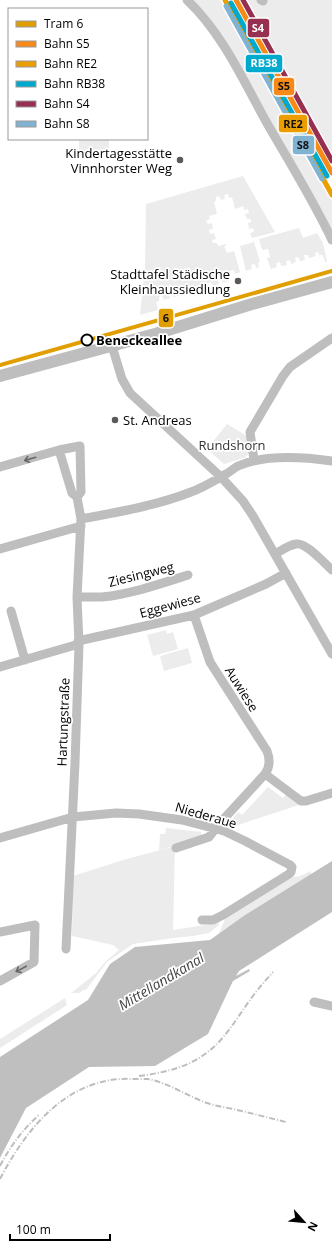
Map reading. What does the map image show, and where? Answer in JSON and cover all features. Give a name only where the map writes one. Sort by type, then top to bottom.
[{"type":"main road","points":[[0,376],[112,346],[252,304],[332,282]]},
{"type":"street","points":[[187,0],[211,28],[234,64],[332,240]]},
{"type":"street","points":[[254,460],[250,432],[283,376],[290,366],[332,338]]},
{"type":"street","points":[[112,346],[122,379],[130,393],[221,477],[243,501],[254,516],[332,654]]},
{"type":"street","name":"Hartungstraße","points":[[66,949],[73,818],[78,643],[77,597],[81,522],[59,450],[80,446],[81,492],[74,495]]},
{"type":"street","points":[[0,467],[59,450]]},
{"type":"street","points":[[0,549],[81,522],[134,510],[191,492],[214,482],[237,466],[254,460],[290,457],[332,461]]},
{"type":"street","points":[[275,554],[290,546],[297,544],[304,545],[332,570]]},
{"type":"street","name":"Eggewiese","points":[[0,667],[78,643],[194,615],[286,574]]},
{"type":"street","name":"Ziesingweg","points":[[77,597],[101,597],[122,594],[158,585],[188,575]]},
{"type":"street","points":[[11,611],[25,660]]},
{"type":"street","name":"Auwiese","points":[[194,615],[210,662],[266,751],[269,758],[269,767],[265,774]]},
{"type":"street","points":[[176,848],[209,837],[265,774],[301,801],[306,801],[332,793]]},
{"type":"street","name":"Niederaue","points":[[0,838],[73,818],[116,814],[139,814],[182,820],[224,831],[290,865],[292,870],[289,874],[223,915],[213,920],[202,920]]},
{"type":"street","points":[[0,932],[35,925],[34,962],[0,981]]},
{"type":"street","points":[[314,1002],[332,1006]]},
{"type":"green space","points":[[187,0],[220,0],[332,201],[332,240],[234,64]]},
{"type":"green space","points":[[245,0],[332,0],[332,156]]},
{"type":"green space","points":[[79,140],[109,140],[109,151],[79,151]]},
{"type":"green space","points":[[243,176],[275,232],[252,238],[250,233],[254,232],[253,228],[249,229],[248,223],[251,222],[251,219],[247,219],[245,214],[249,213],[248,209],[244,210],[243,206],[235,209],[232,197],[229,198],[228,194],[224,195],[225,199],[221,200],[219,196],[216,197],[216,201],[214,202],[217,214],[209,216],[210,219],[206,221],[208,224],[212,223],[213,229],[209,230],[210,234],[214,233],[216,239],[212,240],[213,243],[217,243],[218,246],[226,244],[226,246],[224,246],[227,253],[234,251],[240,272],[235,274],[234,270],[230,271],[230,275],[228,276],[229,281],[223,283],[222,279],[218,280],[219,284],[213,286],[211,282],[208,283],[209,287],[203,288],[202,285],[198,286],[199,290],[194,291],[193,287],[189,288],[190,292],[184,294],[183,290],[180,291],[181,295],[174,297],[173,293],[169,294],[170,298],[164,300],[162,296],[159,297],[159,301],[156,302],[158,310],[140,315],[145,267],[146,204]]},
{"type":"green space","points":[[299,228],[303,238],[317,233],[323,243],[327,262],[325,262],[323,255],[319,255],[318,252],[315,253],[316,256],[309,258],[308,255],[304,255],[305,260],[300,261],[298,257],[295,258],[296,262],[291,264],[290,260],[286,261],[287,265],[281,266],[280,262],[276,263],[277,267],[271,269],[267,258],[270,257],[268,249],[262,250],[259,239]]},
{"type":"green space","points":[[254,242],[260,262],[258,263],[259,267],[256,268],[255,264],[251,265],[252,269],[246,271],[240,246]]},
{"type":"green space","name":"Rundshorn","points":[[227,424],[247,436],[250,451],[246,457],[224,464],[207,449]]},
{"type":"green space","points":[[166,630],[167,634],[173,632],[178,649],[153,656],[147,635]]},
{"type":"green space","points":[[188,648],[192,663],[164,671],[160,656]]},
{"type":"green space","points":[[268,787],[283,798],[287,793],[302,804],[229,828],[228,824],[238,812],[242,815]]},
{"type":"green space","points":[[166,828],[201,832],[201,838],[159,850],[160,834],[165,834]]},
{"type":"green space","points":[[175,846],[173,930],[211,924],[220,919],[218,926],[209,933],[133,944],[107,962],[86,990],[83,990],[80,993],[71,993],[95,974],[106,961],[119,950],[113,945],[72,936],[73,876],[123,860]]},
{"type":"green space","points":[[310,871],[312,874],[245,915],[219,934],[225,916],[290,876],[293,877],[303,875]]},
{"type":"green space","points":[[65,998],[67,1005],[0,1048],[0,1039]]},
{"type":"water","name":"Mittellandkanal","points":[[332,861],[332,912],[239,971],[236,976],[249,969],[250,971],[233,981],[208,1034],[155,1066],[89,1067],[26,1108],[0,1158],[0,1057],[88,1000],[110,964],[135,947],[210,940],[245,915]]},
{"type":"railway","points":[[139,1076],[174,1069],[190,1063],[205,1054],[230,1029],[255,993],[273,972]]},
{"type":"railway","points":[[0,1179],[23,1141],[52,1108],[89,1086],[109,1080],[148,1079],[163,1083],[210,1104],[286,1122]]},
{"type":"railway","points":[[0,1166],[8,1151],[28,1126],[40,1114]]},
{"type":"tram line","name":"6","points":[[0,365],[332,271]]},
{"type":"rail line","name":"RE2","points":[[225,0],[332,195]]},
{"type":"rail line","name":"S5","points":[[236,0],[332,173]]},
{"type":"rail line","name":"S4","points":[[243,0],[332,161]]},
{"type":"rail line","name":"RB38","points":[[231,3],[327,176]]},
{"type":"rail line","name":"S8","points":[[226,6],[322,179]]},
{"type":"place","name":"Kindertagesstätte Vinnhorster Weg","points":[[180,160]]},
{"type":"place","name":"Stadttafel Städische Kleinhaussiedlung","points":[[238,281]]},
{"type":"place","name":"Beneckeallee","points":[[87,340]]},
{"type":"place","name":"St. Andreas","points":[[115,420]]}]
